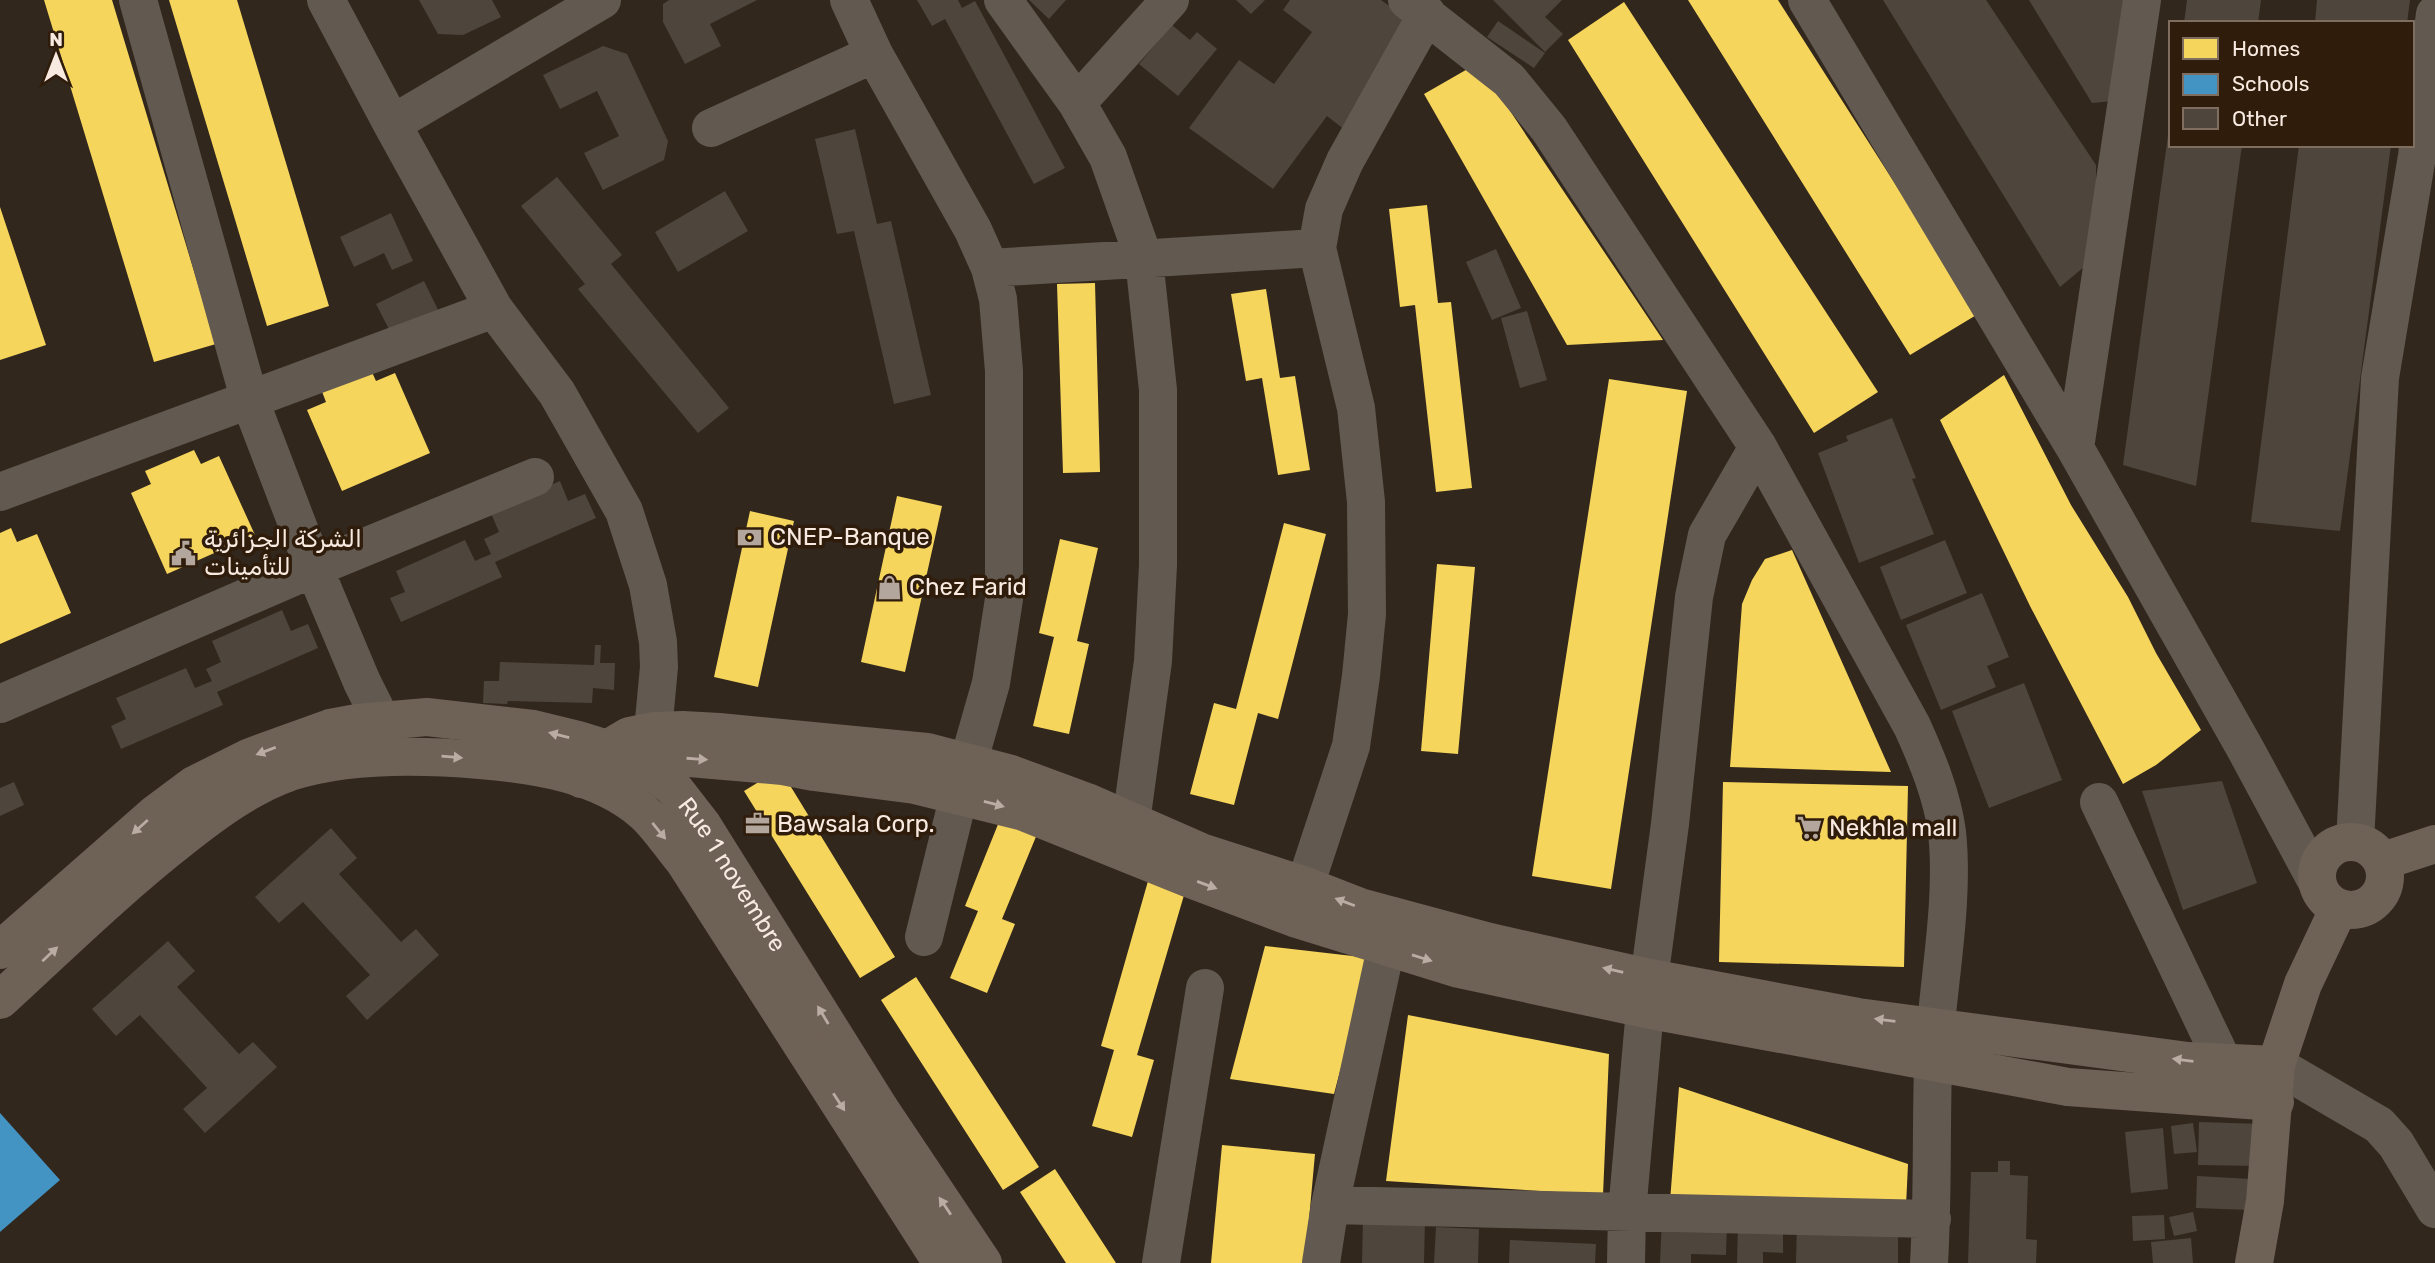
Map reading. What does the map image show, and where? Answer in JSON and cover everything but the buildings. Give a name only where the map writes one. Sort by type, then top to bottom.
[{"type":"main road","name":"Rue 1 novembre","points":[[332,745],[381,720],[427,718],[533,729],[607,748],[643,763],[672,786],[704,826],[880,1109],[984,1263]]},
{"type":"main road","points":[[643,763],[683,730],[853,743],[927,752],[963,779],[1024,812],[1188,878],[1300,902],[1360,907],[1390,932],[1490,942],[1648,994],[1858,1017],[1935,1045],[2068,1087],[2275,1083]]},
{"type":"main road","points":[[0,950],[155,814],[194,785],[250,757],[332,745]]},
{"type":"main road","points":[[0,1000],[130,880],[212,815],[259,785],[292,772],[332,745]]},
{"type":"main road","name":"Rue 1 novembre","points":[[332,745],[393,757],[434,756],[541,766],[581,779],[643,763]]},
{"type":"main road","points":[[581,779],[607,748]]},
{"type":"main road","name":"Rue 1 novembre","points":[[643,763],[645,814],[684,861],[942,1263]]},
{"type":"main road","points":[[963,779],[1012,774],[1087,802],[1201,852],[1300,902]]},
{"type":"main road","points":[[2254,1263],[2265,1201],[2275,1083],[2328,895],[2317,870],[2329,849],[2340,843],[2369,852],[2435,844]]},
{"type":"main road","points":[[2328,895],[2360,909],[2371,904],[2380,895],[2385,885],[2386,873],[2369,852]]},
{"type":"main road","points":[[1935,1045],[2224,1064],[2275,1083]]},
{"type":"street","points":[[138,0],[249,398],[314,568],[381,720],[393,757]]},
{"type":"street","points":[[326,0],[494,309],[557,393],[624,511],[648,585],[655,618],[659,667],[643,763]]},
{"type":"street","points":[[392,124],[601,0]]},
{"type":"street","points":[[849,0],[874,54],[973,230],[990,268],[998,299],[1004,371],[1004,599],[991,683],[963,779],[924,937]]},
{"type":"street","points":[[1003,0],[1077,103],[1108,157],[1144,259],[1158,390],[1158,565],[1153,661],[1131,821]]},
{"type":"street","points":[[1077,103],[1170,0]]},
{"type":"street","points":[[1807,0],[2075,448],[2328,895]]},
{"type":"street","points":[[2075,448],[2138,4]]},
{"type":"street","points":[[1300,902],[1351,746],[1367,614],[1366,502],[1356,408],[1317,248],[1324,209],[1417,7],[1509,80],[1549,129],[1758,447],[1912,726],[1930,766],[1947,831],[1948,881],[1935,1045],[1928,1263]]},
{"type":"street","points":[[2369,852],[2380,378],[2426,157],[2435,14]]},
{"type":"street","points":[[711,128],[874,54]]},
{"type":"street","points":[[990,268],[1317,248]]},
{"type":"street","points":[[0,492],[494,309]]},
{"type":"street","points":[[1626,1263],[1627,1212],[1648,994],[1670,824],[1694,597],[1707,535],[1758,447]]},
{"type":"street","points":[[0,704],[314,568],[535,477]]},
{"type":"street","points":[[2098,802],[2224,1064]]},
{"type":"street","points":[[1321,1263],[1330,1205],[1390,932]]},
{"type":"street","points":[[1161,1263],[1205,988]]},
{"type":"street","points":[[2275,1083],[2339,1100],[2379,1125],[2396,1143],[2435,1209]]},
{"type":"street","points":[[1330,1205],[1931,1219]]},
{"type":"place","name":"CNEP-Banque","points":[[750,537]]},
{"type":"place","name":"الشركة الجزائرية للتأمينات","points":[[184,553]]},
{"type":"place","name":"Chez Farid","points":[[889,587]]},
{"type":"place","name":"Bawsala Corp.","points":[[757,824]]},
{"type":"place","name":"Nekhla mall","points":[[1809,828]]}]
